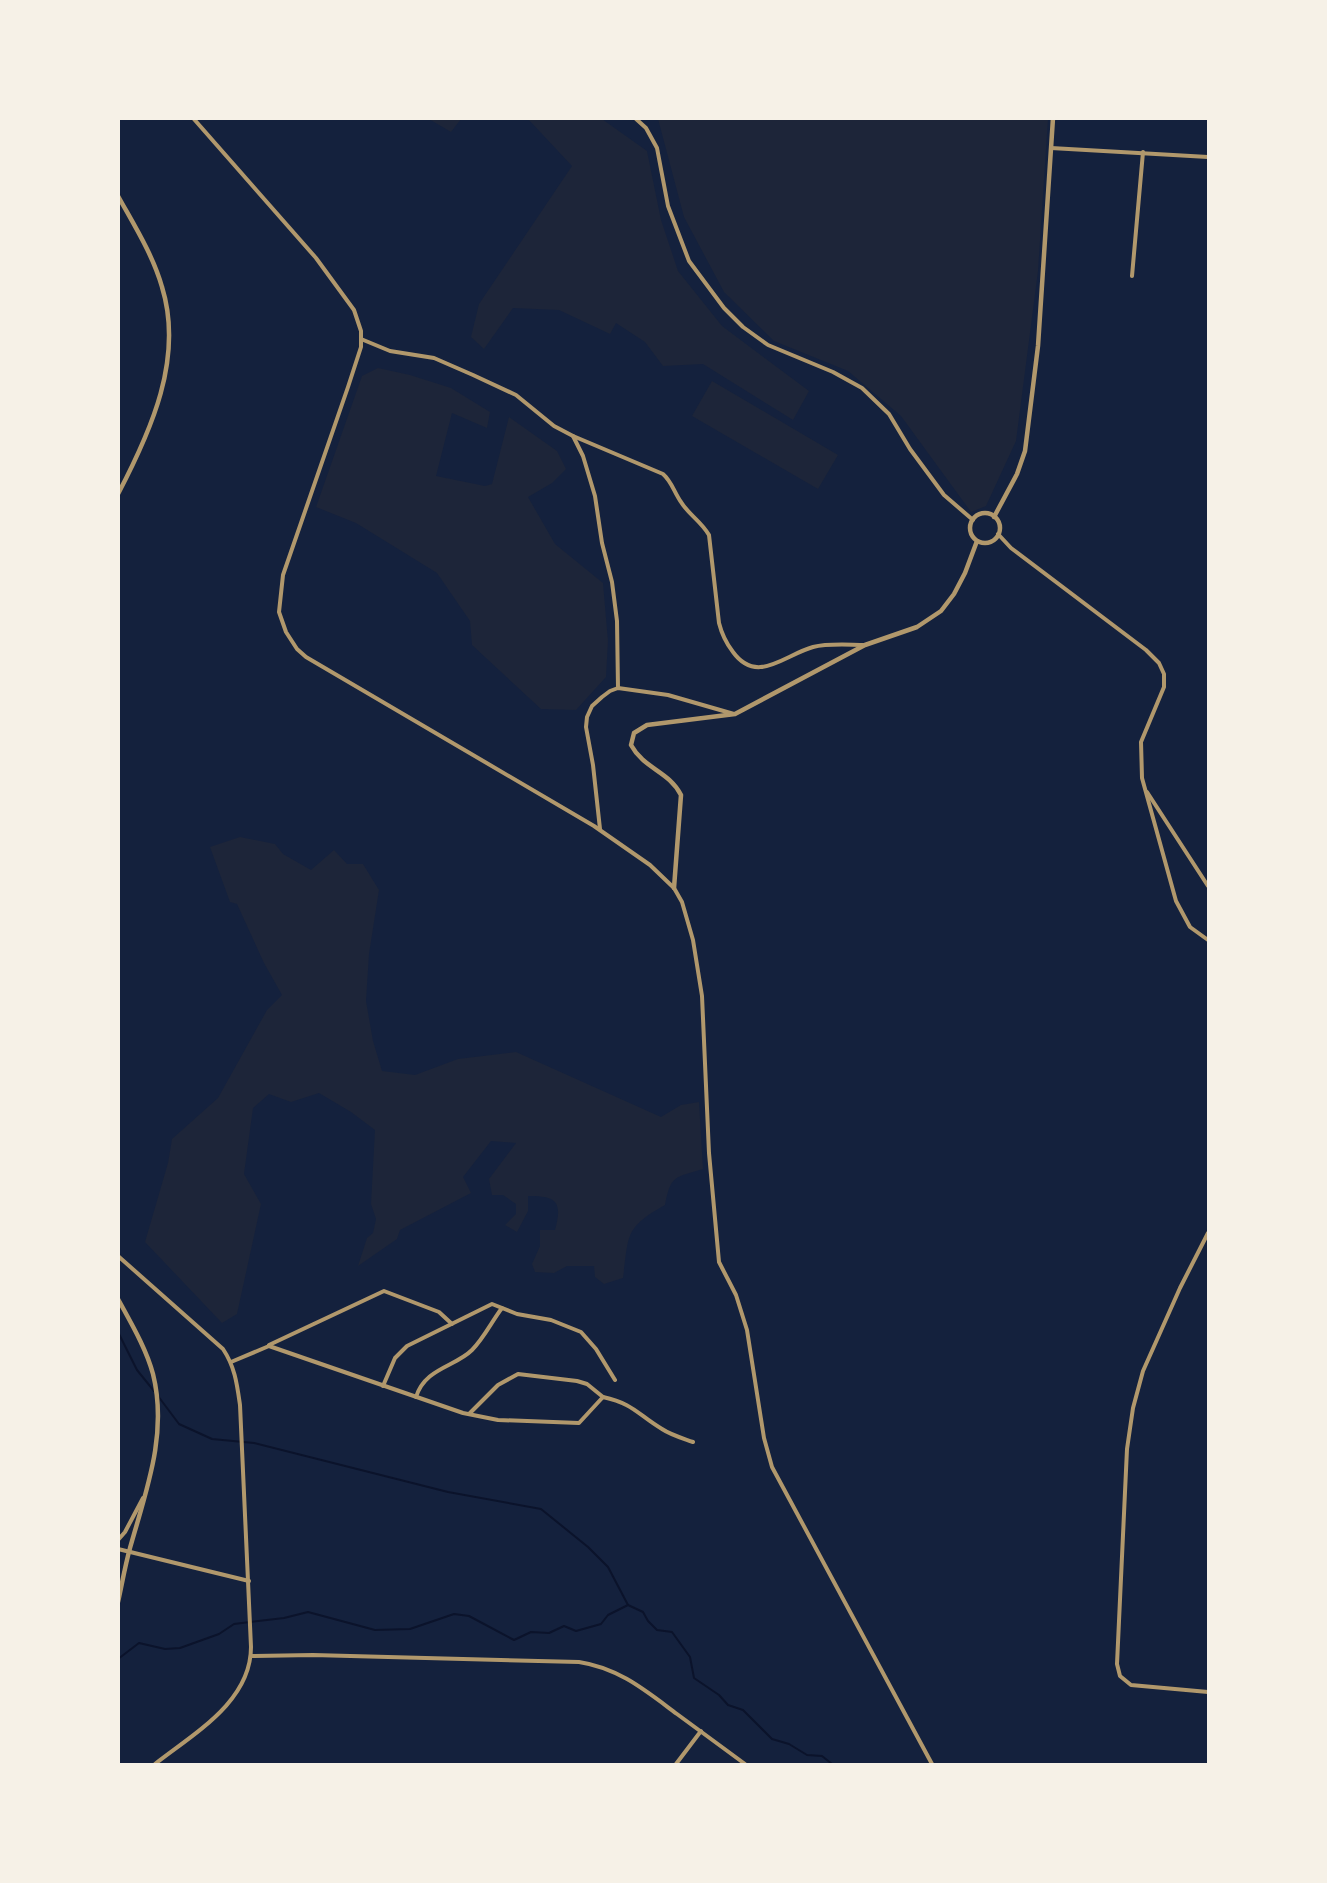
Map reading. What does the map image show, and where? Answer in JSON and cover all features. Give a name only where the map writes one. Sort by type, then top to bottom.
[{"type":"street","points":[[193,118],[316,258],[354,310],[362,331],[361,347],[283,575],[279,612],[286,632],[297,649],[312,661],[437,732],[508,777],[600,830],[650,865],[674,888],[682,902],[693,940],[702,996],[709,1153],[719,1262],[736,1296],[747,1330],[764,1438],[772,1467],[932,1764]]},
{"type":"street","points":[[635,118],[646,128],[657,148],[668,206],[689,261],[724,308],[743,327],[768,345],[833,372],[862,388],[889,414],[910,449],[944,495],[973,520]]},
{"type":"street","points":[[994,517],[1017,474],[1025,451],[1038,346],[1053,118]]},
{"type":"street","points":[[1051,148],[1209,157]]},
{"type":"street","points":[[1132,276],[1143,152]]},
{"type":"street","points":[[118,196],[150,256],[163,289],[169,343],[166,374],[152,422],[118,494]]},
{"type":"street","points":[[361,339],[390,351],[434,358],[473,375],[516,395],[554,426],[653,469],[669,480],[681,504],[702,523],[709,535],[713,556],[714,596],[719,623],[723,637],[746,665],[754,669],[768,666],[814,647],[865,645]]},
{"type":"street","points":[[573,436],[583,456],[595,496],[602,543],[612,582],[617,621],[618,688]]},
{"type":"street","points":[[985,514],[994,517],[999,525],[998,534],[992,542],[977,541],[971,534],[973,520],[985,514]]},
{"type":"street","points":[[998,534],[1011,548],[1146,650],[1159,663],[1164,674],[1164,687],[1141,742],[1142,778],[1156,837],[1176,901],[1190,927],[1209,940]]},
{"type":"street","points":[[674,888],[681,795],[675,784],[636,755],[631,746],[634,733],[647,725],[735,714],[865,645],[917,627],[941,611],[954,594],[977,541]]},
{"type":"street","points":[[600,830],[586,717],[592,706],[610,690],[618,688],[668,695],[735,714]]},
{"type":"street","points":[[1145,789],[1209,886]]},
{"type":"street","points":[[1209,1233],[1180,1288],[1143,1371],[1133,1408],[1126,1461],[1116,1664],[1120,1676],[1131,1685],[1209,1692]]},
{"type":"street","points":[[119,1256],[223,1349],[231,1362],[240,1405],[252,1656],[245,1679],[238,1692],[225,1707],[205,1726],[155,1764]]},
{"type":"street","points":[[231,1362],[384,1291],[439,1312],[452,1324]]},
{"type":"street","points":[[118,1299],[150,1366],[159,1412],[155,1455],[118,1602]]},
{"type":"street","points":[[383,1386],[399,1352],[492,1304],[517,1314],[551,1320],[581,1332],[596,1349],[615,1380]]},
{"type":"street","points":[[416,1397],[435,1372],[472,1349],[502,1308]]},
{"type":"street","points":[[268,1346],[468,1415],[498,1420],[579,1423],[603,1397]]},
{"type":"street","points":[[468,1415],[498,1385],[518,1374],[578,1381],[587,1384],[603,1397],[620,1400],[633,1407],[660,1428],[693,1442]]},
{"type":"street","points":[[118,1540],[125,1532],[146,1492]]},
{"type":"street","points":[[118,1549],[249,1584]]},
{"type":"street","points":[[252,1656],[314,1655],[594,1664],[629,1679],[745,1764]]},
{"type":"street","points":[[676,1764],[701,1731]]},
{"type":"shaded area","points":[[429,119],[461,119],[451,132]]},
{"type":"shaded area","points":[[528,119],[602,119],[647,151],[661,220],[678,271],[722,326],[809,391],[793,420],[703,364],[663,366],[645,342],[616,323],[610,334],[559,310],[513,308],[484,349],[471,337],[479,304],[572,166]]},
{"type":"shaded area","points":[[658,119],[1048,119],[1038,271],[1016,441],[986,506],[971,512],[901,416],[848,371],[774,341],[724,292],[684,217]]},
{"type":"shaded area","points":[[378,368],[451,388],[490,412],[487,428],[452,413],[436,476],[485,486],[492,484],[509,417],[557,451],[566,469],[552,483],[528,497],[555,544],[603,583],[608,641],[606,677],[576,710],[541,709],[472,645],[470,621],[437,573],[356,523],[316,507],[362,376]]},
{"type":"shaded area","points":[[712,381],[838,455],[818,489],[692,416]]},
{"type":"shaded area","points":[[240,837],[275,844],[283,854],[311,870],[334,850],[347,864],[363,864],[379,890],[369,954],[366,1001],[373,1041],[382,1071],[415,1075],[458,1059],[516,1052],[661,1117],[681,1105],[699,1102],[703,1169],[680,1176],[672,1182],[665,1205],[635,1227],[628,1242],[623,1278],[604,1284],[595,1277],[594,1266],[567,1266],[554,1273],[535,1272],[532,1264],[540,1246],[540,1230],[555,1230],[557,1206],[551,1199],[528,1196],[528,1211],[517,1232],[505,1225],[516,1214],[516,1204],[503,1195],[492,1195],[489,1179],[516,1143],[491,1141],[463,1177],[471,1193],[400,1230],[397,1239],[358,1266],[367,1238],[373,1233],[376,1219],[371,1204],[375,1130],[319,1093],[291,1102],[269,1094],[253,1108],[244,1174],[261,1204],[237,1314],[222,1323],[145,1242],[168,1163],[172,1139],[218,1098],[267,1010],[282,995],[264,963],[237,904],[230,902],[210,847]]},
{"type":"waterway","points":[[118,1332],[137,1370],[154,1391]]},
{"type":"waterway","points":[[158,1396],[179,1424],[212,1439],[254,1443],[448,1492],[541,1509],[588,1547],[608,1567],[628,1605]]},
{"type":"waterway","points":[[118,1659],[139,1643],[165,1649],[180,1648],[219,1634],[234,1624],[284,1618],[308,1612],[375,1630],[410,1629],[454,1614],[469,1616],[514,1640],[531,1632],[549,1633],[564,1626],[576,1631],[601,1624],[608,1615],[628,1605],[643,1612],[657,1630],[672,1632],[690,1657],[694,1678],[719,1695],[728,1705],[743,1710],[772,1739],[789,1744],[807,1755],[822,1756],[832,1764]]}]
